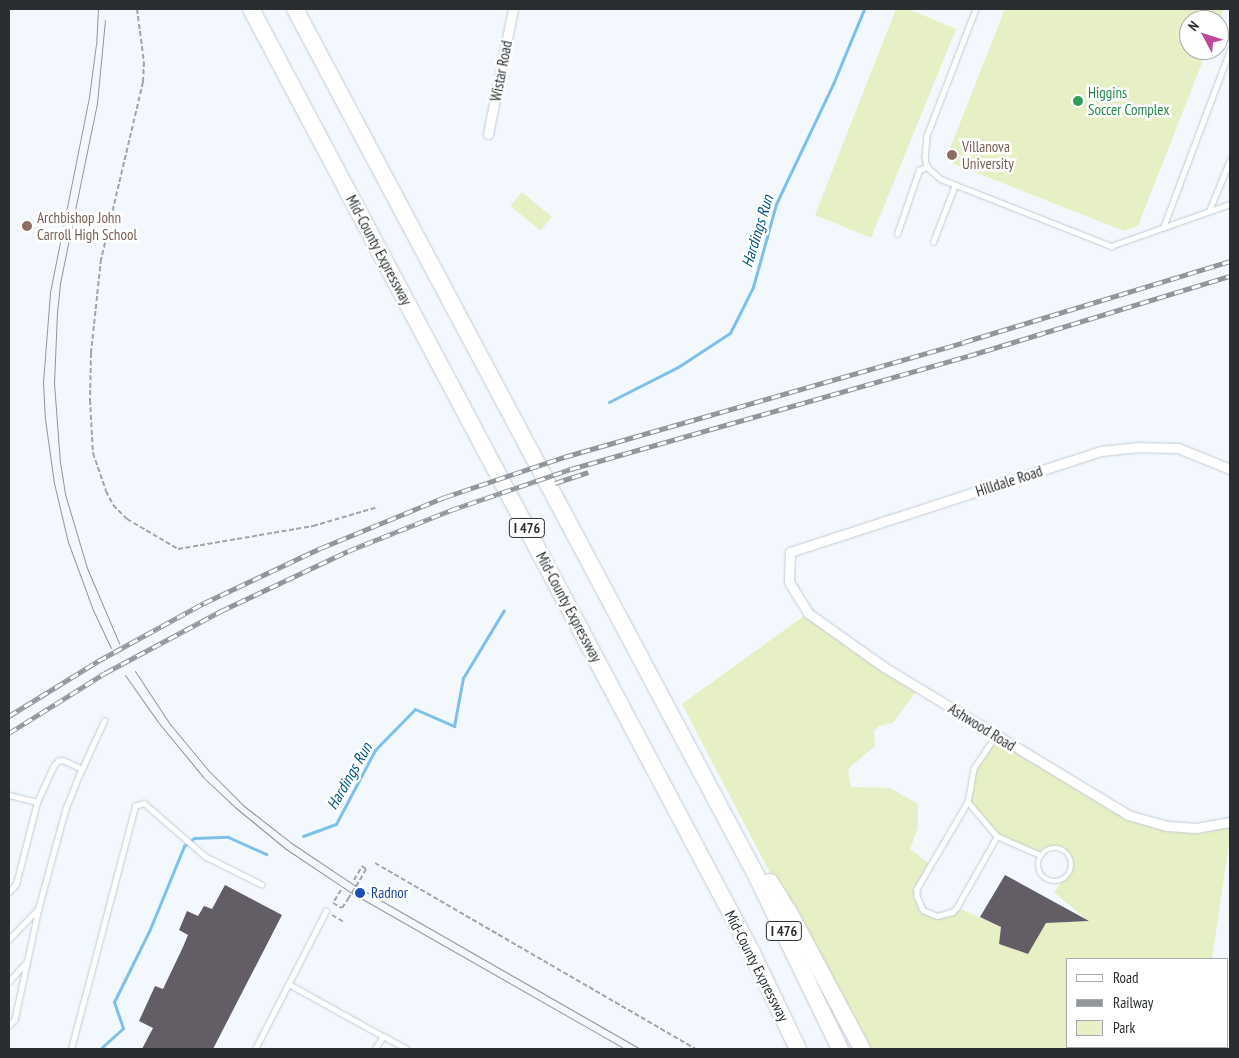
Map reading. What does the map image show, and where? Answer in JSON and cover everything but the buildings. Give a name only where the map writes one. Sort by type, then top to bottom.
[{"type":"highway","name":"Mid-County Expressway","points":[[251,9],[747,944],[798,1049]]},
{"type":"highway","name":"I 476","points":[[295,9],[723,814],[803,968],[840,1049]]},
{"type":"highway","points":[[723,814],[756,858],[789,912],[862,1049]]},
{"type":"street","name":"Wistar Road","points":[[488,134],[513,9]]},
{"type":"street","name":"Hilldale Road","points":[[790,552],[1101,452],[1139,447],[1178,448],[1230,469]]},
{"type":"street","name":"Ashwood Road","points":[[790,552],[789,582],[808,613],[884,667],[996,736],[1128,815],[1167,826],[1196,828],[1230,822]]},
{"type":"lane","points":[[976,9],[931,124],[925,157],[927,167],[941,179],[1111,246],[1230,204]]},
{"type":"lane","points":[[1163,228],[1230,50]]},
{"type":"lane","points":[[1210,211],[1230,160]]},
{"type":"lane","points":[[897,234],[919,170],[927,167]]},
{"type":"lane","points":[[933,242],[955,185]]},
{"type":"lane","points":[[9,1026],[15,1020],[39,908],[66,809],[104,721]]},
{"type":"lane","points":[[996,736],[974,769],[968,802],[917,889],[919,904],[923,910],[937,916],[952,912],[957,907],[997,836]]},
{"type":"lane","points":[[9,892],[16,884],[37,802],[54,765],[58,761],[63,760],[82,769]]},
{"type":"lane","points":[[9,795],[37,802]]},
{"type":"lane","points":[[968,802],[997,836],[1040,855]]},
{"type":"lane","points":[[71,1049],[135,806],[144,803],[205,856],[261,884]]},
{"type":"lane","points":[[1054,848],[1064,850],[1071,858],[1069,874],[1061,881],[1045,879],[1038,866],[1040,855],[1054,848]]},
{"type":"lane","points":[[9,939],[39,908]]},
{"type":"lane","points":[[255,1049],[326,911]]},
{"type":"lane","points":[[9,981],[28,962]]},
{"type":"lane","points":[[289,984],[407,1049]]},
{"type":"lane","points":[[375,1049],[383,1036]]},
{"type":"path","points":[[137,9],[144,62],[143,82],[101,259],[91,353],[90,400],[94,453],[106,491],[113,505],[127,519],[178,549],[313,526],[378,507]]},
{"type":"path","points":[[375,863],[696,1049]]},
{"type":"path","points":[[341,890],[333,903],[342,908],[366,868],[362,866],[354,880]]},
{"type":"path","points":[[326,911],[344,922]]},
{"type":"green space","points":[[896,9],[908,9],[956,29],[871,238],[815,215]]},
{"type":"green space","name":"Higgins Soccer Complex","points":[[1005,9],[1224,9],[1179,10],[1179,60],[1203,60],[1138,226],[1124,231],[954,164],[949,151]]},
{"type":"green space","points":[[522,192],[552,217],[540,231],[510,206]]},
{"type":"green space","points":[[808,613],[919,688],[893,723],[879,726],[874,731],[875,746],[848,769],[851,787],[890,788],[918,804],[918,828],[910,849],[931,865],[917,889],[919,904],[930,914],[945,916],[957,907],[1001,927],[999,944],[1028,954],[1046,923],[1088,921],[1054,892],[1071,869],[1071,858],[1068,854],[1054,847],[1040,855],[997,836],[968,802],[974,769],[996,736],[1128,815],[1167,826],[1230,822],[1230,837],[1212,958],[1066,958],[1066,1048],[1230,1049],[862,1049],[682,704]]},
{"type":"waterway","name":"Hardings Run","points":[[609,402],[678,367],[730,333],[753,287],[776,204],[833,84],[864,9]]},
{"type":"waterway","name":"Hardings Run","points":[[303,836],[336,824],[375,750],[415,709],[454,726],[463,678],[504,610]]},
{"type":"waterway","name":"Hardings Run","points":[[100,1049],[123,1028],[114,1002],[150,929],[184,846],[194,838],[228,837],[266,854]]},
{"type":"tram line","points":[[98,9],[96,44],[89,97],[50,293],[43,382],[45,419],[54,483],[68,542],[93,610],[111,648]]},
{"type":"tram line","points":[[105,20],[97,103],[60,284],[54,383],[60,462],[65,494],[87,568],[119,643]]},
{"type":"tram line","points":[[135,671],[170,724],[208,770],[244,806],[290,842],[354,885],[640,1049]]},
{"type":"tram line","points":[[125,675],[158,722],[204,778],[236,808],[286,849],[350,892],[625,1049]]},
{"type":"railway","points":[[9,716],[98,661],[204,603],[321,548],[445,497],[564,457],[964,342],[1230,261]]},
{"type":"railway","points":[[9,733],[105,673],[221,611],[348,551],[451,510],[571,469],[968,356],[1230,276]]},
{"type":"railway","points":[[555,483],[588,472]]},
{"type":"place","name":"Higgins Soccer Complex","points":[[1078,101]]},
{"type":"place","name":"Villanova University","points":[[952,155]]},
{"type":"place","name":"Archbishop John Carroll High School","points":[[27,226]]},
{"type":"place","name":"Radnor","points":[[360,893]]}]
